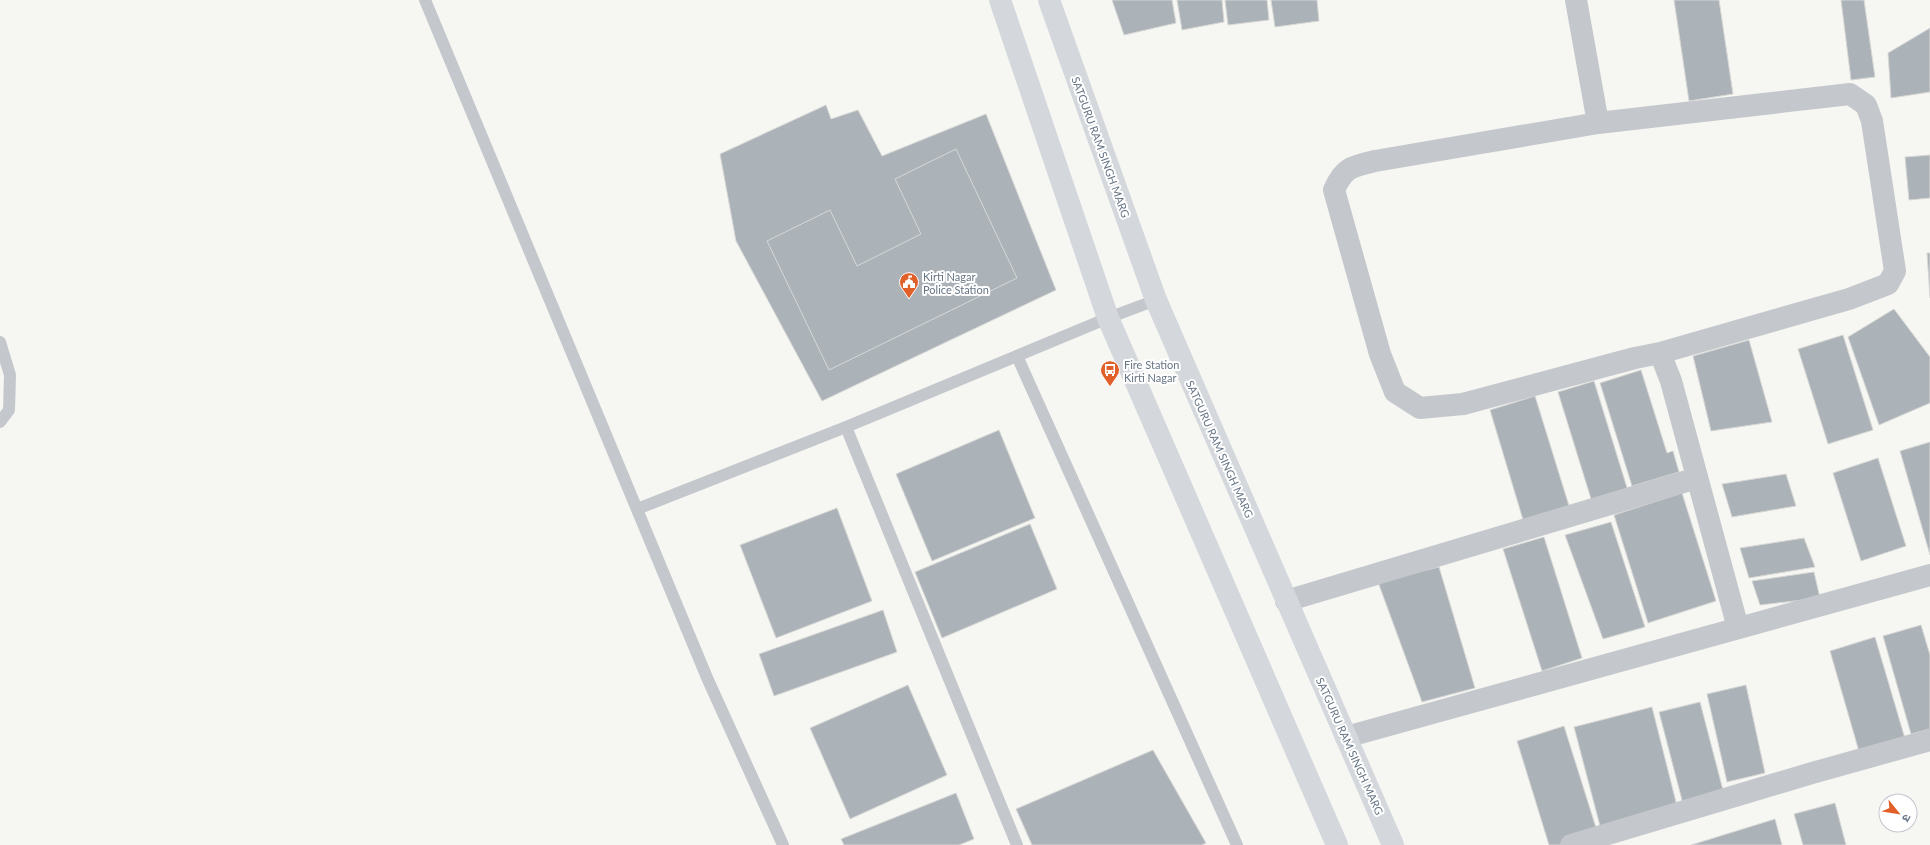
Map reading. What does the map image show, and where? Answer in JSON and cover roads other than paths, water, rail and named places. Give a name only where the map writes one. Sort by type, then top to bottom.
[{"type":"main road","points":[[1000,0],[1108,318],[1337,845]]},
{"type":"main road","name":"SATGURU RAM SINGH MARG","points":[[1049,0],[1156,300],[1393,845]]},
{"type":"street","points":[[1576,0],[1598,123]]},
{"type":"street","points":[[1850,94],[1866,105],[1872,121],[1895,270],[1888,284],[1849,299],[1660,353],[1634,358],[1463,404],[1420,408],[1395,392],[1380,354],[1334,190],[1340,176],[1352,166],[1598,123],[1850,94]]},
{"type":"street","points":[[1660,353],[1671,381],[1738,628]]},
{"type":"street","points":[[1286,601],[1697,478]]},
{"type":"street","points":[[1346,737],[1930,575]]},
{"type":"street","points":[[1571,845],[1812,773],[1930,740]]},
{"type":"lane","points":[[425,0],[708,680],[783,845]]},
{"type":"lane","points":[[637,509],[846,427],[1108,318],[1156,300]]},
{"type":"lane","points":[[0,342],[10,375],[9,410],[0,422]]},
{"type":"lane","points":[[1017,356],[1237,845]]},
{"type":"lane","points":[[846,427],[1017,845]]},
{"type":"place","name":"Kirti Nagar Police Station","points":[[909,299]]},
{"type":"place","name":"Fire Station Kirti Nagar","points":[[1110,387]]}]
